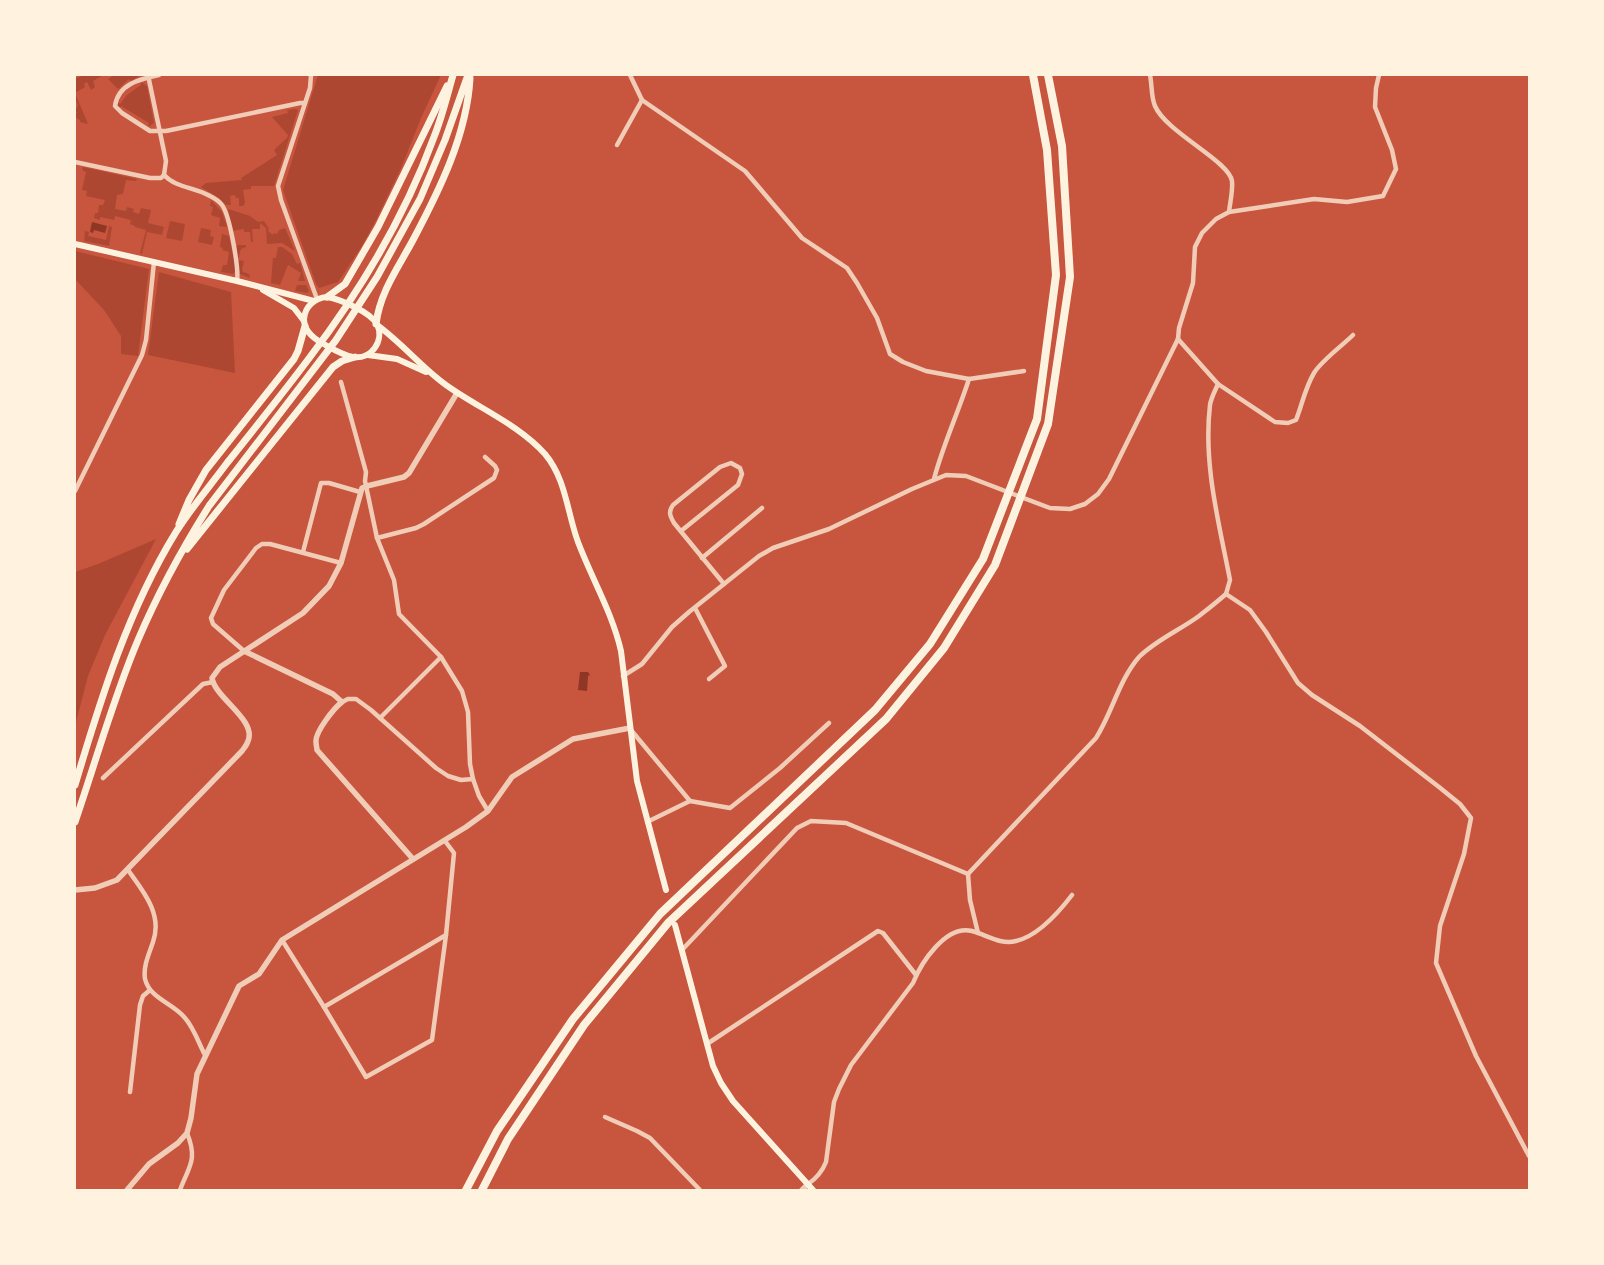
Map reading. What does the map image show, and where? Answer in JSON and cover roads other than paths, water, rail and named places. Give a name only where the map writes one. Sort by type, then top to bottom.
[{"type":"highway","points":[[75,785],[116,658],[146,587],[177,531],[200,498],[311,356],[352,297],[383,247],[410,194],[435,136],[453,75]]},
{"type":"highway","points":[[327,297],[345,284],[378,226],[453,75]]},
{"type":"highway","points":[[75,822],[126,669],[150,612],[173,567],[209,506],[320,362],[362,302],[392,252],[420,199],[469,75]]},
{"type":"highway","points":[[377,324],[383,294],[424,217],[453,150],[467,102],[469,75]]},
{"type":"highway","points":[[466,1190],[497,1131],[573,1019],[660,914],[875,710],[930,644],[984,558],[1037,419],[1056,275],[1047,150],[1033,75]]},
{"type":"highway","points":[[482,1190],[508,1139],[590,1018],[668,924],[886,719],[944,648],[995,565],[1048,424],[1070,277],[1062,146],[1048,75]]},
{"type":"highway","points":[[177,531],[182,515],[201,477],[294,359],[305,324]]},
{"type":"highway","points":[[173,567],[333,367],[342,360],[355,357]]},
{"type":"main road","points":[[75,244],[316,300],[327,297],[334,298],[365,314],[431,374],[457,393],[521,433],[544,454],[558,474],[579,544],[615,628],[621,651],[637,781],[666,890]]},
{"type":"main road","points":[[260,288],[294,308],[308,332],[316,340],[355,357],[368,355],[397,359],[431,374]]},
{"type":"main road","points":[[305,324],[306,311],[316,300]]},
{"type":"main road","points":[[368,355],[376,347],[379,340],[377,324]]},
{"type":"main road","points":[[675,925],[716,1074],[726,1091],[813,1190]]},
{"type":"street","points":[[159,75],[137,80],[125,88],[117,98],[114,106],[122,114],[150,131],[160,132],[305,103]]},
{"type":"street","points":[[311,75],[311,83],[279,181],[278,192],[316,300]]},
{"type":"street","points":[[630,75],[642,100],[744,171],[802,238],[847,268],[878,318],[890,354],[903,362],[926,371],[969,380],[1024,371]]},
{"type":"street","points":[[1150,75],[1154,105],[1164,120],[1226,171],[1232,180],[1229,212]]},
{"type":"street","points":[[623,676],[642,664],[672,627],[759,556],[773,548],[829,529],[934,479],[946,475],[966,476],[1050,508],[1070,509],[1085,504],[1098,494],[1118,460],[1178,339],[1179,328],[1193,283],[1195,247],[1198,239],[1207,227],[1216,219],[1229,212],[1314,199],[1346,202],[1383,196],[1396,169],[1392,150],[1375,107],[1378,75]]},
{"type":"street","points":[[75,162],[150,178],[161,178],[164,175],[166,161],[148,76]]},
{"type":"street","points":[[617,146],[642,100]]},
{"type":"street","points":[[164,175],[174,183],[208,195],[218,201],[225,211],[238,270],[237,281]]},
{"type":"street","points":[[75,491],[142,355],[146,340],[154,262]]},
{"type":"street","points":[[1178,339],[1218,384],[1275,422],[1288,423],[1296,420],[1306,389],[1315,371],[1353,335]]},
{"type":"street","points":[[934,479],[943,448],[957,416],[969,380]]},
{"type":"street","points":[[341,382],[366,472],[377,538],[394,580],[399,614],[441,658],[458,683],[468,712],[470,764],[473,780],[479,796],[488,811]]},
{"type":"street","points":[[978,933],[970,900],[968,874],[1096,738],[1121,686],[1139,658],[1150,648],[1199,616],[1226,594],[1230,580],[1211,478],[1208,439],[1210,403],[1218,384]]},
{"type":"street","points":[[76,890],[106,885],[117,880],[242,751],[249,740],[248,728],[242,718],[215,688],[212,678],[220,667],[303,612],[329,586],[341,563],[360,492],[367,486],[404,477],[409,473],[457,393]]},
{"type":"street","points":[[377,538],[416,528],[424,524],[494,478],[497,470],[485,457]]},
{"type":"street","points":[[681,531],[738,485],[742,474],[736,465],[731,463],[725,464],[673,505],[670,510],[670,515],[681,531],[724,584]]},
{"type":"street","points":[[302,552],[321,483],[329,483],[360,492]]},
{"type":"street","points":[[702,558],[762,508]]},
{"type":"street","points":[[341,563],[270,544],[262,544],[256,548],[224,590],[211,618],[213,624],[244,651],[333,694],[342,702]]},
{"type":"street","points":[[1226,594],[1250,610],[1298,683],[1312,695],[1360,726],[1439,787],[1460,804],[1471,818],[1464,854],[1440,926],[1436,964],[1476,1056],[1529,1156]]},
{"type":"street","points":[[695,608],[725,666],[709,679]]},
{"type":"street","points":[[380,718],[441,658]]},
{"type":"street","points":[[103,778],[203,684],[213,682]]},
{"type":"street","points":[[414,859],[318,750],[316,741],[318,733],[336,708],[348,699],[356,699],[436,768],[448,776],[461,780],[473,780]]},
{"type":"street","points":[[647,822],[690,801],[730,808],[780,768],[829,723]]},
{"type":"street","points":[[128,1190],[149,1164],[178,1143],[187,1133],[197,1074],[239,986],[259,974],[282,940],[445,841],[488,811],[512,777],[573,739],[630,728],[690,801]]},
{"type":"street","points":[[681,950],[797,828],[811,821],[846,823],[968,874]]},
{"type":"street","points":[[282,940],[366,1077],[432,1040],[446,935],[454,853],[445,841]]},
{"type":"street","points":[[128,870],[149,902],[156,920],[154,938],[146,962],[145,979],[151,992],[186,1018],[205,1055]]},
{"type":"street","points":[[802,1190],[823,1171],[826,1162],[834,1102],[851,1066],[913,983],[916,975],[941,941],[961,930],[970,930],[996,940],[1020,940],[1041,927],[1061,909],[1072,895]]},
{"type":"street","points":[[707,1044],[878,931],[883,933],[916,975]]},
{"type":"street","points":[[324,1007],[446,935]]},
{"type":"street","points":[[130,1092],[140,1004],[143,996],[150,990]]},
{"type":"street","points":[[604,1117],[650,1138],[700,1190]]},
{"type":"street","points":[[180,1190],[192,1165],[191,1143],[187,1133]]}]
